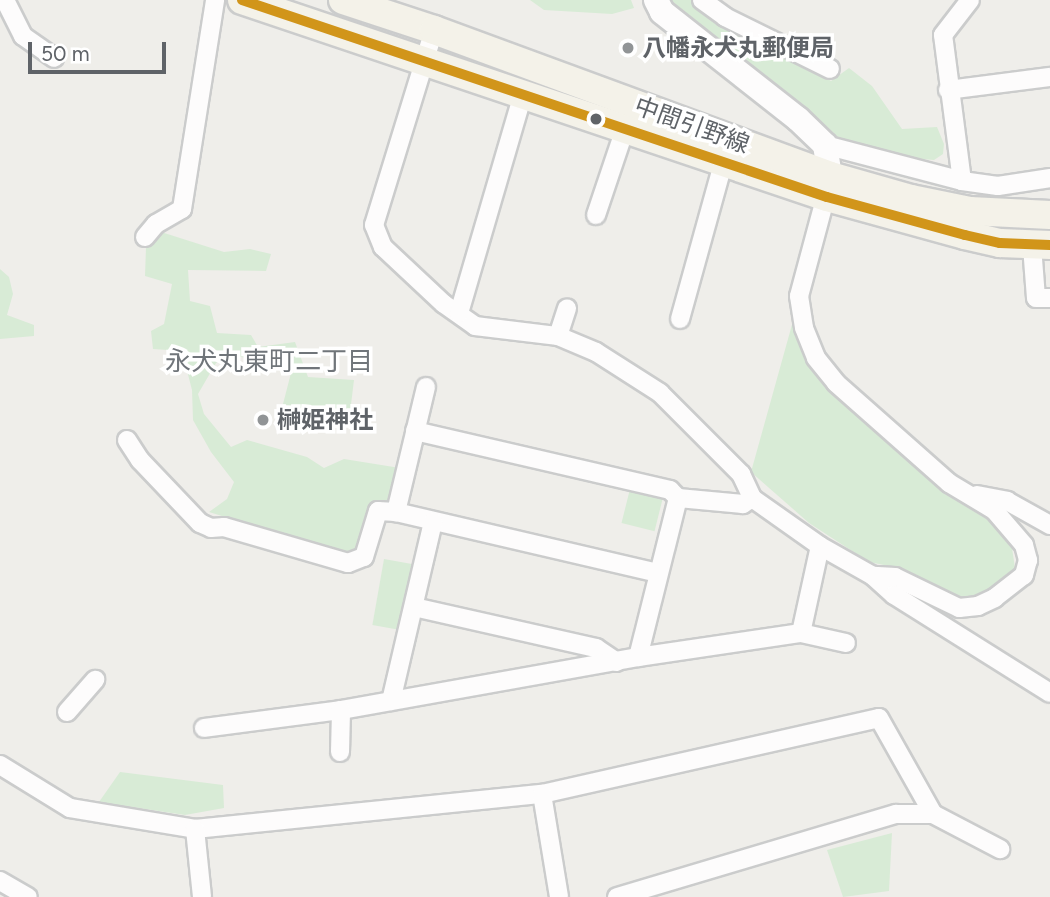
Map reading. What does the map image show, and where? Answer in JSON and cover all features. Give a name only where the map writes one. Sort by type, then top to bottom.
[{"type":"main road","name":"中間引野線","points":[[242,0],[424,59],[723,164],[829,187],[970,211],[1050,215]]},
{"type":"main road","name":"中間引野線","points":[[342,0],[434,30],[829,187],[965,236],[1041,246]]},
{"type":"street","points":[[145,237],[156,224],[182,209],[215,0]]},
{"type":"street","points":[[656,0],[662,12],[798,119],[825,145],[962,181],[998,186],[1050,178]]},
{"type":"street","points":[[702,0],[726,17],[830,68]]},
{"type":"street","points":[[962,181],[948,90],[943,35],[970,0]]},
{"type":"street","points":[[5,12],[23,36],[54,58]]},
{"type":"street","points":[[434,30],[374,225],[383,247],[444,304],[475,326],[558,336],[596,352],[660,393],[741,474],[752,498],[820,545],[873,576],[894,595],[1050,693]]},
{"type":"street","points":[[948,90],[1050,77]]},
{"type":"street","points":[[458,313],[523,94]]},
{"type":"street","points":[[596,215],[625,129]]},
{"type":"street","points":[[825,145],[829,187],[799,296],[804,328],[816,358],[836,383],[949,483],[995,510],[1024,545],[1028,560],[1024,575],[995,598],[978,606],[959,608],[895,578],[873,576]]},
{"type":"street","points":[[680,319],[723,164]]},
{"type":"street","points":[[1041,246],[1036,298],[1050,298]]},
{"type":"street","points":[[558,336],[567,308]]},
{"type":"street","points":[[396,512],[426,387]]},
{"type":"street","points":[[415,431],[670,490],[678,498],[743,504],[752,498]]},
{"type":"street","points":[[127,440],[141,460],[200,523],[211,528],[224,527],[348,563],[364,557],[378,511],[396,512],[658,573]]},
{"type":"street","points":[[963,492],[1007,501],[1050,525]]},
{"type":"street","points":[[638,657],[678,498]]},
{"type":"street","points":[[391,701],[433,522]]},
{"type":"street","points":[[802,634],[820,545]]},
{"type":"street","points":[[414,607],[596,648],[617,662]]},
{"type":"street","points":[[204,729],[341,710],[638,657],[802,634],[846,643]]},
{"type":"street","points":[[67,712],[96,680]]},
{"type":"street","points":[[340,752],[341,710]]},
{"type":"street","points":[[0,765],[70,807],[195,829],[542,794],[879,718],[933,814]]},
{"type":"street","points":[[542,794],[559,897]]},
{"type":"street","points":[[617,897],[664,891],[807,838],[896,814],[933,814],[1000,849]]},
{"type":"street","points":[[195,829],[202,897]]},
{"type":"street","points":[[0,881],[28,897]]},
{"type":"green space","points":[[530,0],[631,0],[634,8],[612,14],[544,10]]},
{"type":"green space","points":[[671,0],[692,0],[831,81],[849,68],[872,86],[902,129],[937,127],[944,144],[943,154],[934,160],[901,157],[854,145],[827,134],[673,5]]},
{"type":"green space","points":[[158,231],[224,252],[250,249],[271,254],[266,271],[188,270],[190,301],[210,306],[217,333],[251,335],[258,347],[295,342],[308,377],[354,380],[349,421],[283,404],[291,373],[242,357],[227,355],[216,363],[198,394],[204,414],[231,447],[247,440],[307,457],[324,468],[344,459],[400,468],[392,501],[376,501],[359,549],[344,554],[209,512],[227,499],[234,482],[211,452],[193,420],[192,390],[182,351],[153,349],[151,331],[164,324],[172,284],[145,276],[146,247]]},
{"type":"green space","points":[[0,269],[9,277],[13,294],[7,315],[34,325],[34,336],[0,339]]},
{"type":"green space","points":[[793,321],[810,368],[827,389],[943,489],[1000,530],[1012,548],[1015,568],[1002,581],[986,593],[963,598],[899,568],[869,562],[809,523],[751,472]]},
{"type":"green space","points":[[630,489],[663,497],[655,531],[622,523]]},
{"type":"green space","points":[[384,559],[417,565],[406,631],[372,625]]},
{"type":"green space","points":[[120,772],[223,785],[224,808],[185,815],[99,802]]},
{"type":"green space","points":[[892,833],[889,891],[843,897],[827,850]]},
{"type":"transit line","points":[[242,0],[827,197],[1000,243],[1050,245]]},
{"type":"place","name":"八幡永犬丸郵便局","points":[[628,48]]},
{"type":"place","name":"榊姫神社","points":[[263,420]]},
{"type":"district","name":"永犬丸東町二丁目","points":[[269,362]]}]
